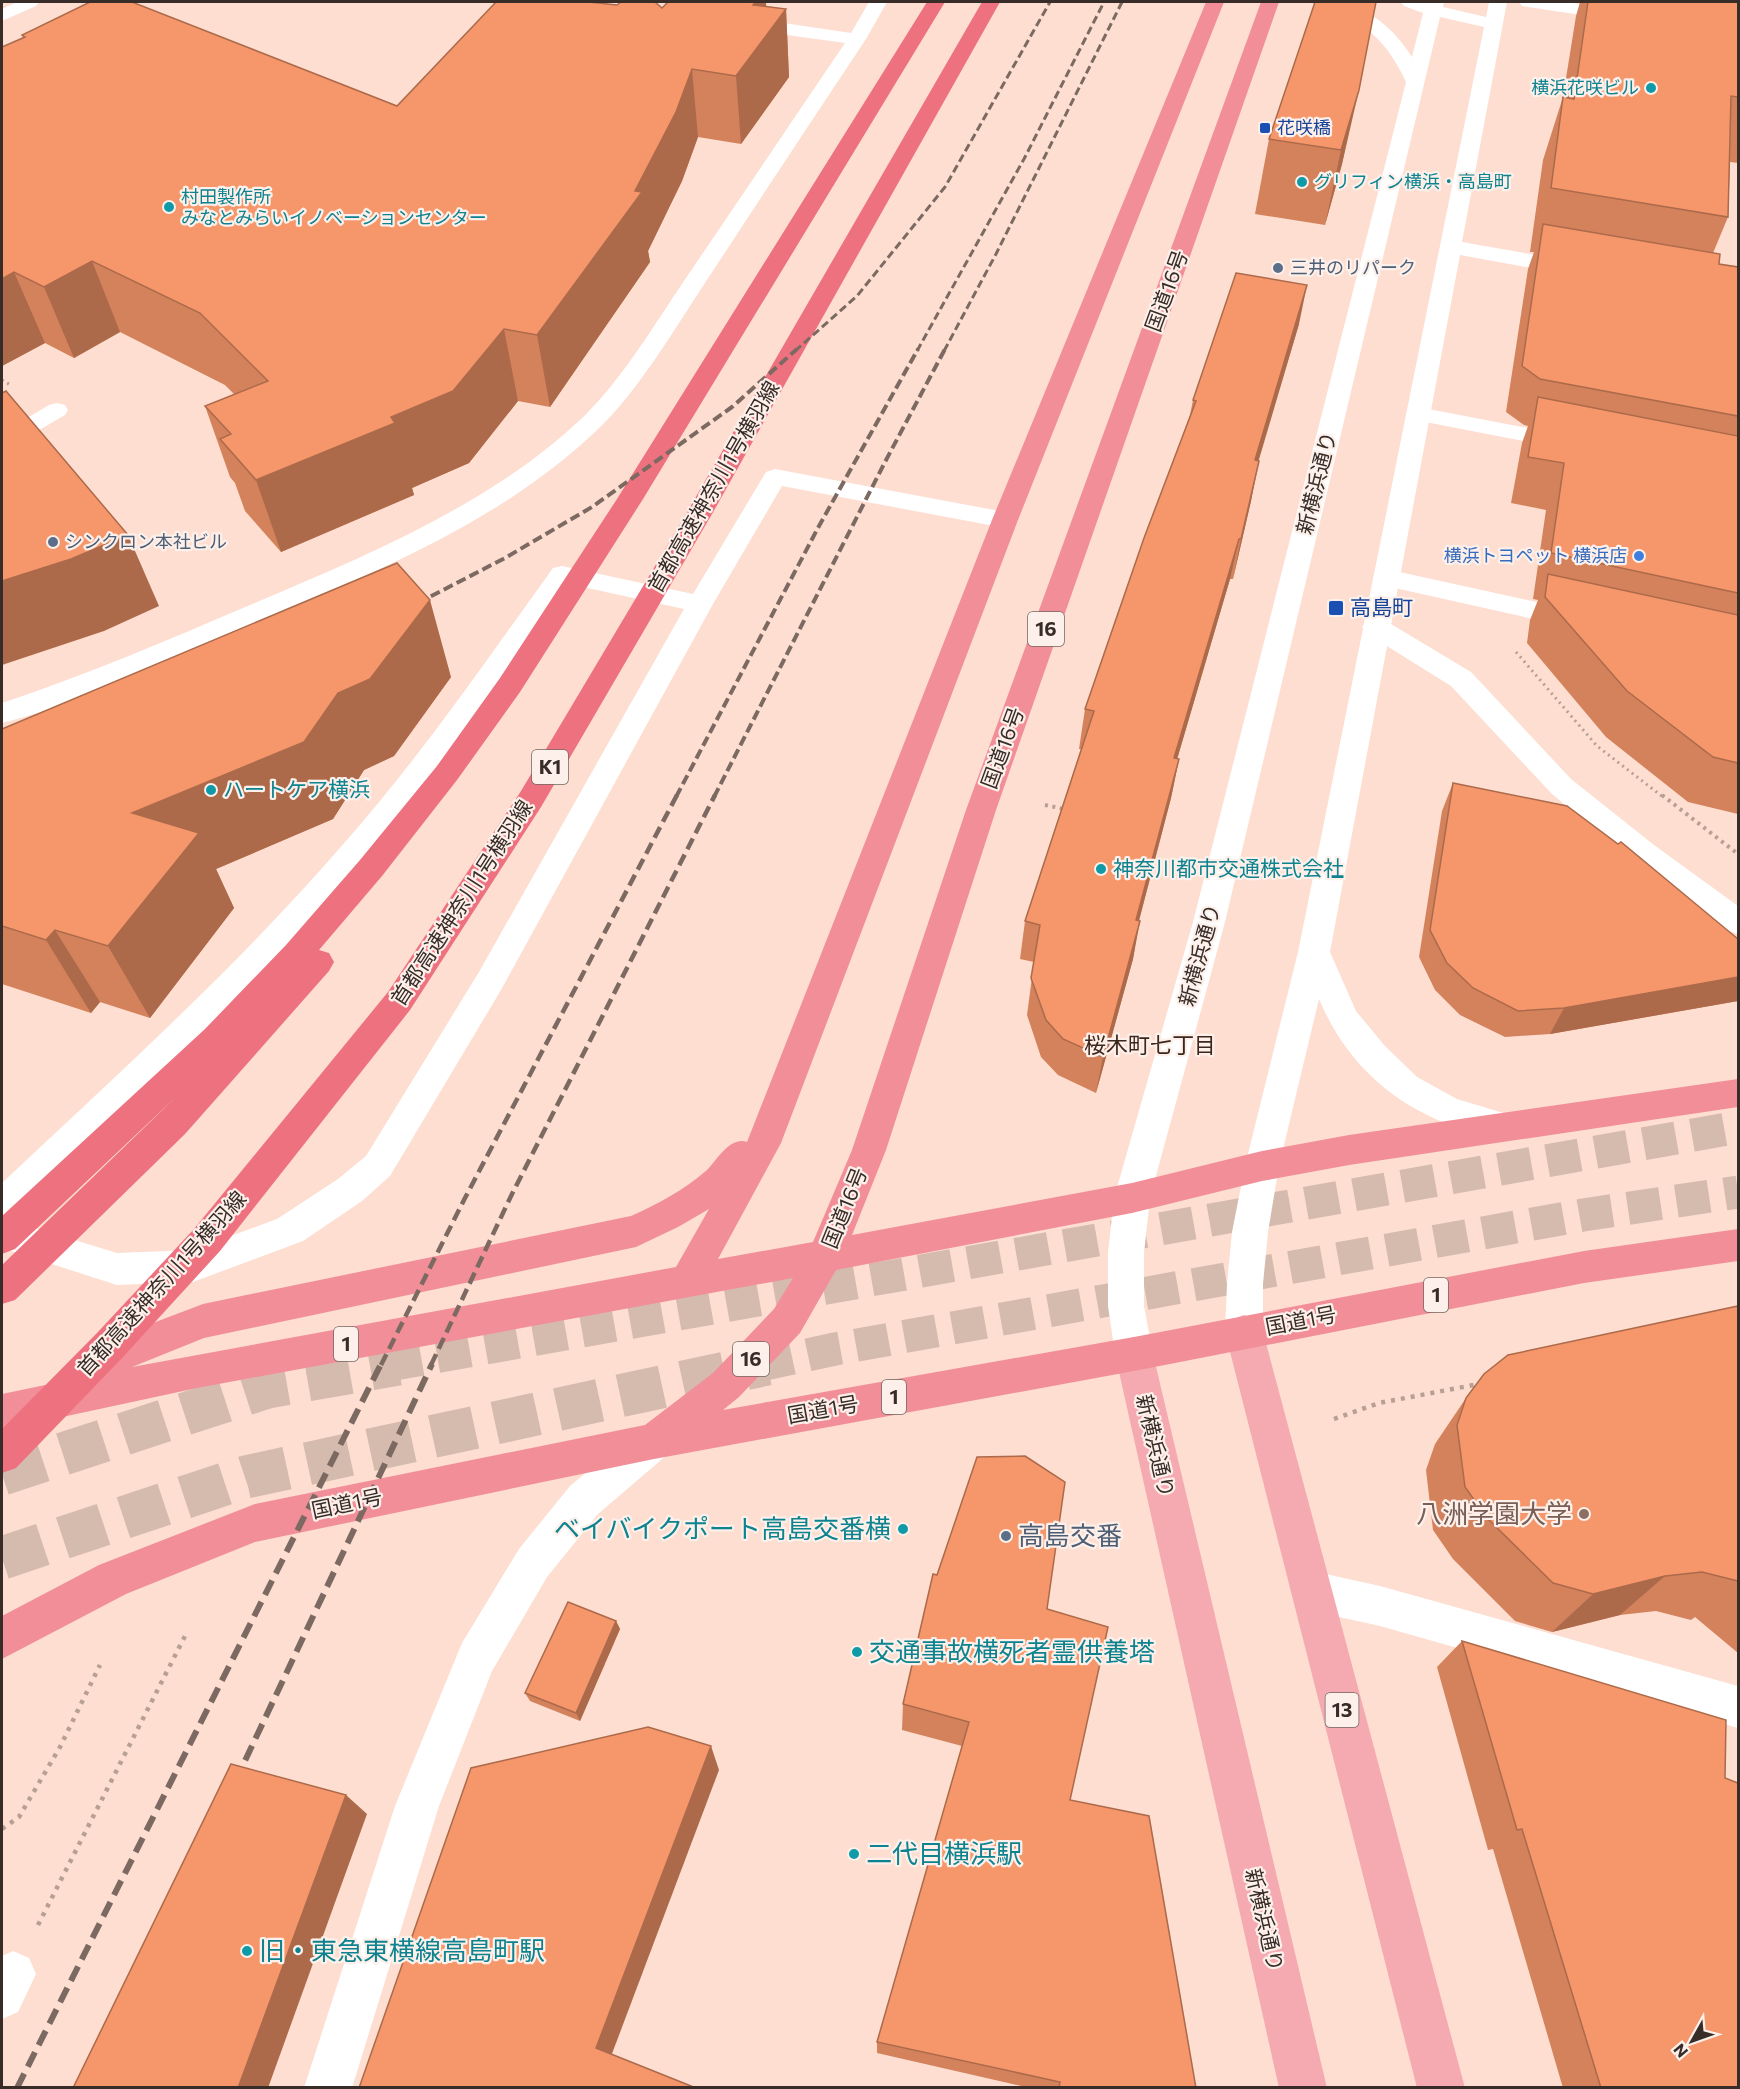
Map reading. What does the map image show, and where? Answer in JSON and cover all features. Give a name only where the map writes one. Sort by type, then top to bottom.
[{"type":"highway","points":[[2,1238],[225,1030],[312,937],[447,773],[510,686],[594,556],[936,2]]},
{"type":"highway","name":"首都高速神奈川1号横羽線","points":[[2,1455],[110,1345],[207,1240],[405,992],[531,799],[699,514],[991,2]]},
{"type":"highway","points":[[686,1283],[764,1143],[1005,520],[1215,2]]},
{"type":"highway","name":"国道16号","points":[[654,1441],[726,1385],[787,1321],[825,1256],[869,1150],[981,810],[1270,2]]},
{"type":"highway","points":[[2,1288],[172,1124],[310,972],[380,882],[447,773]]},
{"type":"highway","points":[[4,1411],[137,1346],[203,1321],[636,1231],[672,1214],[712,1188],[734,1165],[755,1137],[784,1091]]},
{"type":"highway","name":"1","points":[[4,1411],[197,1371],[686,1283],[1132,1198],[1262,1166],[1349,1150],[1738,1093]]},
{"type":"highway","name":"国道1号","points":[[2,1638],[113,1579],[255,1523],[654,1441],[1134,1354],[1584,1267],[1738,1245]]},
{"type":"main road","name":"13","points":[[1244,1332],[1441,2088]]},
{"type":"main road","name":"新横浜通り","points":[[1134,1354],[1303,2088]]},
{"type":"street","points":[[2,16],[30,2]]},
{"type":"street","points":[[2,713],[63,693],[144,661],[372,563],[456,520],[534,470],[589,425],[636,369],[857,39],[878,2]]},
{"type":"street","points":[[1333,2],[1373,23],[1393,40],[1416,84]]},
{"type":"street","points":[[1244,1332],[1245,1284],[1250,1232],[1262,1166],[1314,952],[1496,13],[1410,2]]},
{"type":"street","points":[[1528,2],[1636,17]]},
{"type":"street","name":"新横浜通り","points":[[1134,1354],[1126,1306],[1126,1253],[1132,1198],[1212,911],[1434,6]]},
{"type":"street","points":[[722,20],[857,39]]},
{"type":"street","points":[[1451,248],[1591,272]]},
{"type":"street","points":[[1418,414],[1587,447]]},
{"type":"street","points":[[2,1233],[117,1269],[193,1266],[290,1230],[350,1191],[378,1166],[490,981],[700,604],[775,477],[1005,520]]},
{"type":"street","points":[[2,1205],[182,1035],[324,887],[442,744],[562,574],[700,604]]},
{"type":"street","points":[[1386,578],[1598,625]]},
{"type":"street","points":[[1376,627],[1461,679],[1561,786],[1643,853],[1738,922]]},
{"type":"street","points":[[1314,952],[1343,1018],[1372,1055],[1405,1086],[1448,1111],[1508,1128]]},
{"type":"street","points":[[328,2088],[417,1806],[477,1658],[533,1563],[584,1500],[654,1441]]},
{"type":"street","points":[[1312,1591],[1380,1606],[1738,1707]]},
{"type":"lane","points":[[2,442],[57,410]]},
{"type":"path","points":[[1519,655],[1597,746],[1738,854]]},
{"type":"path","points":[[1046,805],[1067,810]]},
{"type":"path","points":[[1334,1419],[1379,1403],[1483,1383]]},
{"type":"path","points":[[7,1985],[186,1634]]},
{"type":"path","points":[[2,1829],[19,1817],[25,1807],[60,1747],[100,1665]]},
{"type":"building","points":[[90,2],[132,2],[397,106],[496,2],[589,2],[617,5],[621,2],[655,2],[662,8],[668,2],[756,2],[753,5],[786,9],[736,76],[692,69],[676,112],[635,191],[642,192],[537,335],[504,329],[453,391],[391,417],[395,423],[256,480],[220,439],[231,434],[205,406],[268,381],[200,313],[92,261],[44,287],[14,272],[2,279],[2,47]]},
{"type":"building","points":[[1315,2],[1376,2],[1359,90],[1341,150],[1269,139]]},
{"type":"building","points":[[1588,2],[1738,2],[1738,97],[1731,96],[1728,217],[1551,188],[1563,97],[1574,99]]},
{"type":"building","points":[[1543,224],[1720,254],[1719,264],[1738,267],[1738,416],[1540,379],[1522,366]]},
{"type":"building","points":[[1236,273],[1307,285],[1255,460],[1259,461],[1241,539],[1239,539],[1174,758],[1179,759],[1136,920],[1140,921],[1103,1057],[1063,1039],[1046,1020],[1031,978],[1040,925],[1025,921],[1094,711],[1085,709],[1144,538],[1196,401],[1193,400]]},
{"type":"building","points":[[6,391],[128,535],[71,559],[2,581],[2,393]]},
{"type":"building","points":[[1538,397],[1738,436],[1738,593],[1551,553],[1564,463],[1528,457]]},
{"type":"building","points":[[397,563],[430,600],[370,679],[338,693],[304,742],[132,813],[199,833],[108,946],[55,930],[46,940],[2,926],[2,729]]},
{"type":"building","points":[[1548,574],[1738,615],[1738,763],[1713,757],[1627,691],[1545,597]]},
{"type":"building","points":[[1453,783],[1567,806],[1618,844],[1621,842],[1738,939],[1738,977],[1564,1008],[1518,1011],[1473,988],[1447,963],[1430,930]]},
{"type":"building","name":"八洲学園大学","points":[[1738,1306],[1738,1581],[1702,1572],[1665,1576],[1593,1594],[1553,1583],[1487,1518],[1465,1487],[1457,1425],[1466,1398],[1484,1374],[1508,1355]]},
{"type":"building","points":[[1025,1456],[1065,1482],[1047,1609],[1108,1627],[1070,1800],[1149,1816],[1196,2088],[1059,2088],[1060,2082],[877,2042],[969,1722],[903,1704],[933,1574],[937,1575],[977,1457]]},
{"type":"building","points":[[568,1602],[616,1621],[576,1713],[525,1693]]},
{"type":"building","points":[[1462,1641],[1726,1720],[1725,1778],[1738,1783],[1738,2088],[1601,2088],[1522,1829],[1517,1830]]},
{"type":"building","points":[[648,1727],[711,1746],[596,2048],[696,2088],[359,2088],[471,1768]]},
{"type":"building","name":"旧・東急東横線高島町駅","points":[[231,1764],[346,1795],[238,2088],[73,2088]]},
{"type":"tunnel","points":[[389,1365],[1738,1127]]},
{"type":"tunnel","points":[[760,1365],[835,1349],[1583,1215],[1738,1192]]},
{"type":"tunnel","points":[[2,1474],[267,1387],[398,1364]]},
{"type":"tunnel","points":[[2,1558],[246,1477],[767,1364]]},
{"type":"railway","points":[[795,351],[857,296],[945,187],[1050,2]]},
{"type":"railway","points":[[917,351],[1024,159],[1104,2]]},
{"type":"railway","points":[[944,351],[996,254],[1122,2]]},
{"type":"railway","points":[[418,603],[505,558],[592,507],[732,407],[797,349]]},
{"type":"railway","points":[[676,797],[819,526],[918,349]]},
{"type":"railway","points":[[714,797],[945,349]]},
{"type":"railway","points":[[381,1365],[465,1198],[677,795]]},
{"type":"railway","points":[[431,1365],[512,1194],[715,795]]},
{"type":"railway","points":[[17,2088],[381,1364]]},
{"type":"railway","points":[[235,1782],[432,1364]]},
{"type":"place","name":"横浜花咲ビル","points":[[1651,88]]},
{"type":"place","name":"花咲橋","points":[[1265,128]]},
{"type":"place","name":"グリフィン横浜・高島町","points":[[1302,182]]},
{"type":"place","name":"村田製作所 みなとみらいイノベーションセンター","points":[[169,207]]},
{"type":"place","name":"三井のリパーク","points":[[1278,268]]},
{"type":"place","name":"シンクロン本社ビル","points":[[53,542]]},
{"type":"place","name":"横浜トヨペット 横浜店","points":[[1639,556]]},
{"type":"place","name":"高島町","points":[[1336,608]]},
{"type":"place","name":"ハートケア横浜","points":[[211,790]]},
{"type":"place","name":"神奈川都市交通株式会社","points":[[1101,869]]},
{"type":"place","name":"八洲学園大学","points":[[1584,1514]]},
{"type":"place","name":"ベイバイクポート高島交番横","points":[[903,1529]]},
{"type":"place","name":"高島交番","points":[[1006,1536]]},
{"type":"place","name":"交通事故横死者霊供養塔","points":[[857,1652]]},
{"type":"place","name":"二代目横浜駅","points":[[854,1854]]},
{"type":"place","name":"旧・東急東横線高島町駅","points":[[247,1951]]},
{"type":"district","name":"桜木町七丁目","points":[[1150,1045]]}]
